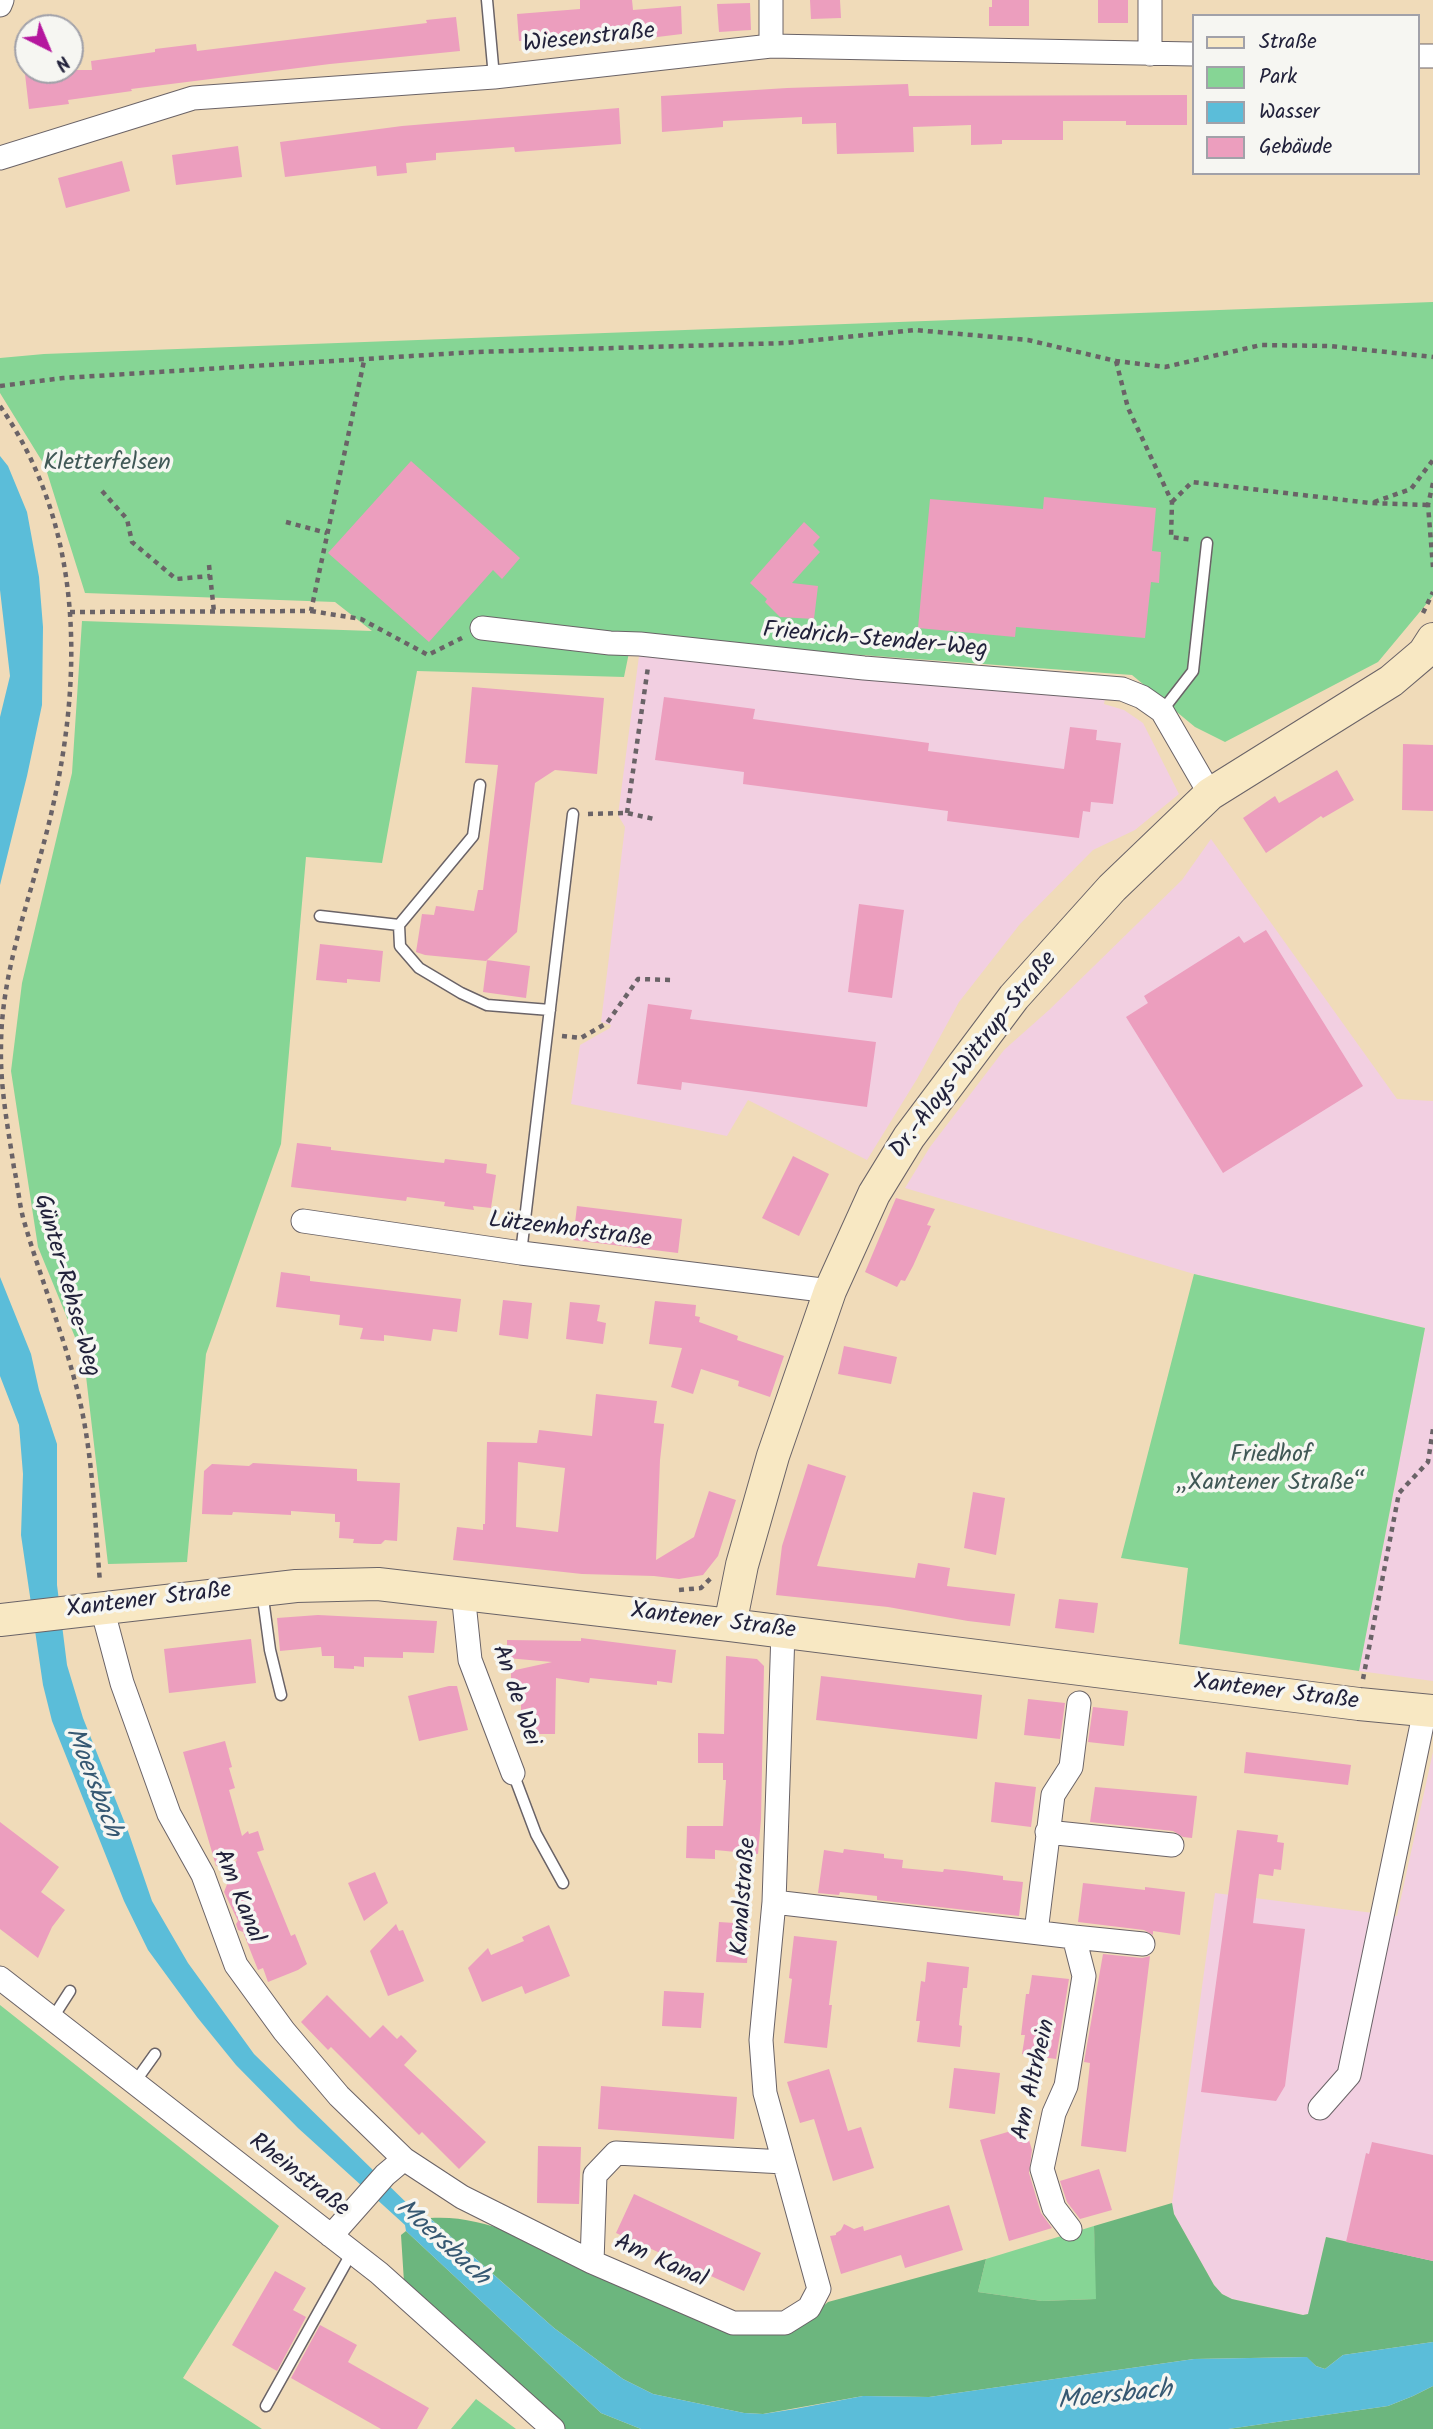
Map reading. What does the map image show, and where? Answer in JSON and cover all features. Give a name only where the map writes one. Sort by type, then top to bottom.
[{"type":"street","points":[[771,0],[771,46]]},
{"type":"street","points":[[1150,0],[1150,54]]},
{"type":"street","name":"Wiesenstraße","points":[[0,158],[193,98],[494,77],[771,46],[1192,54]]},
{"type":"street","name":"Friedrich-Stender-Weg","points":[[482,628],[864,668],[1122,690],[1142,697],[1162,711],[1210,794]]},
{"type":"street","name":"Dr.-Aloys-Wittrup-Straße","points":[[730,1625],[742,1565],[773,1456],[830,1290],[874,1194],[902,1149],[1014,997],[1112,888],[1210,794],[1391,681],[1424,653],[1433,639]]},
{"type":"street","name":"Lützenhofstraße","points":[[303,1221],[521,1253],[830,1290]]},
{"type":"street","name":"Xantener Straße","points":[[0,1620],[262,1589],[378,1584],[1359,1704],[1429,1710],[1349,2076],[1320,2108]]},
{"type":"street","name":"An de Wei","points":[[463,1593],[470,1660],[513,1773]]},
{"type":"street","name":"Am Kanal","points":[[94,1609],[169,1814],[203,1875],[236,1965],[284,2031],[339,2096],[404,2158],[462,2197],[592,2262],[733,2323],[785,2322],[809,2308],[819,2289]]},
{"type":"street","name":"Kanalstraße","points":[[783,1632],[774,1902],[761,2040],[765,2093],[819,2289]]},
{"type":"street","points":[[1036,1932],[1053,1795],[1071,1767],[1079,1703]]},
{"type":"street","points":[[1047,1832],[1172,1845]]},
{"type":"street","points":[[774,1902],[1143,1944]]},
{"type":"street","name":"Am Altrhein","points":[[1070,2229],[1054,2208],[1042,2169],[1054,2113],[1066,2086],[1084,1976],[1074,1937]]},
{"type":"street","name":"Rheinstraße","points":[[0,1978],[352,2252],[553,2429]]},
{"type":"street","points":[[592,2262],[595,2175],[615,2153],[784,2162]]},
{"type":"street","points":[[331,2236],[385,2175],[404,2158]]},
{"type":"lane","points":[[487,0],[494,77]]},
{"type":"lane","points":[[1162,711],[1193,671],[1207,543]]},
{"type":"lane","points":[[480,785],[473,836],[399,925],[400,946],[419,968],[486,1005],[550,1010]]},
{"type":"lane","points":[[521,1253],[573,814]]},
{"type":"lane","points":[[320,916],[399,925]]},
{"type":"lane","points":[[262,1589],[270,1650],[281,1695]]},
{"type":"lane","points":[[513,1773],[536,1834],[564,1884]]},
{"type":"lane","points":[[52,2019],[70,1991]]},
{"type":"lane","points":[[135,2082],[155,2054]]},
{"type":"lane","points":[[266,2406],[352,2252]]},
{"type":"path","points":[[0,386],[63,378],[475,352],[787,343],[915,330],[1028,340],[1116,361],[1165,367],[1261,345],[1329,346],[1433,357]]},
{"type":"path","points":[[311,611],[365,360]]},
{"type":"path","points":[[1116,361],[1128,408],[1172,502],[1171,537],[1207,543]]},
{"type":"path","name":"Günter-Rehse-Weg","points":[[0,406],[16,430],[42,483],[62,554],[71,612],[73,663],[65,747],[48,826],[6,988],[1,1047],[8,1128],[23,1218],[74,1377],[88,1437],[94,1609]]},
{"type":"path","points":[[1370,503],[1411,489],[1433,460]]},
{"type":"path","points":[[1172,502],[1192,482],[1370,503],[1429,505]]},
{"type":"path","points":[[1433,483],[1429,505],[1433,567]]},
{"type":"path","points":[[102,491],[127,519],[132,542],[176,579],[210,576]]},
{"type":"path","points":[[286,522],[327,533]]},
{"type":"path","points":[[209,565],[215,612]]},
{"type":"path","points":[[71,612],[311,611],[361,619],[428,655],[482,628]]},
{"type":"path","points":[[627,814],[651,646]]},
{"type":"path","points":[[573,814],[627,814],[654,819]]},
{"type":"path","points":[[547,1034],[581,1038],[607,1023],[638,979],[672,980]]},
{"type":"path","points":[[1359,1704],[1399,1493],[1428,1462],[1433,1429]]},
{"type":"shaded area","points":[[639,656],[1105,699],[1104,704],[1124,710],[1143,723],[1179,794],[1135,830],[1093,850],[1020,924],[959,1002],[917,1079],[867,1160],[748,1100],[727,1136],[571,1104],[580,1045],[611,1025],[601,1022],[625,827],[618,815]]},
{"type":"shaded area","points":[[1211,839],[1397,1099],[1433,1101],[1433,1681],[1359,1671],[1425,1328],[1194,1274],[905,1188],[930,1147],[1004,1050],[1049,1010],[1182,880]]},
{"type":"shaded area","points":[[1433,1752],[1433,2261],[1326,2237],[1309,2314],[1303,2315],[1232,2299],[1222,2294],[1214,2285],[1174,2214],[1172,2203],[1215,1893],[1397,1916]]},
{"type":"green space","name":"Kletterfelsen","points":[[1433,302],[1433,596],[1378,662],[1225,742],[1195,727],[1132,675],[632,638],[624,677],[417,671],[382,863],[306,857],[281,1144],[206,1354],[187,1562],[108,1564],[84,1359],[38,1247],[11,1071],[22,983],[72,773],[82,621],[372,631],[335,602],[85,593],[45,466],[0,393],[0,358],[44,354]]},
{"type":"green space","name":"Friedhof „Xantener Straße“","points":[[1194,1274],[1425,1328],[1359,1671],[1179,1644],[1188,1568],[1121,1558]]},
{"type":"green space","points":[[0,2005],[279,2226],[183,2378],[262,2429],[0,2429]]},
{"type":"green space","points":[[1172,2203],[1174,2214],[1214,2285],[1222,2294],[1232,2299],[1303,2315],[1308,2314],[1326,2237],[1433,2261],[1433,2342],[1343,2355],[1325,2369],[1316,2366],[1306,2357],[1194,2359],[929,2397],[863,2396],[763,2414],[744,2413],[653,2394],[623,2379],[554,2328],[430,2218],[471,2221],[511,2232],[732,2332],[759,2335],[790,2326],[828,2302],[986,2259],[978,2292],[1042,2301],[1096,2299],[1094,2226]]},
{"type":"green space","points":[[1094,2226],[1097,2299],[1042,2301],[978,2292],[986,2259]]},
{"type":"green space","points":[[406,2231],[601,2413],[641,2429],[565,2429],[404,2282],[401,2235]]},
{"type":"green space","points":[[1433,2386],[1433,2429],[1228,2429],[1388,2406]]},
{"type":"green space","points":[[476,2399],[516,2429],[451,2429]]},
{"type":"water","points":[[0,456],[8,466],[27,512],[39,577],[43,627],[42,705],[0,885],[0,717],[10,676],[0,590]]},
{"type":"water","name":"Moersbach","points":[[0,1277],[31,1354],[39,1390],[57,1444],[57,1585],[67,1665],[83,1718],[128,1831],[152,1901],[188,1963],[254,2054],[417,2213],[424,2213],[554,2328],[623,2379],[653,2394],[744,2413],[763,2414],[863,2396],[929,2397],[1194,2359],[1307,2357],[1316,2366],[1325,2369],[1343,2355],[1433,2342],[1433,2386],[1388,2406],[1228,2429],[641,2429],[601,2413],[406,2231],[405,2225],[298,2128],[236,2065],[148,1950],[124,1901],[52,1721],[43,1685],[21,1535],[23,1474],[19,1425],[0,1376]]},
{"type":"building","points":[[580,0],[632,0],[633,10],[681,6],[682,34],[649,38],[649,33],[519,41],[517,14],[580,9]]},
{"type":"building","points":[[810,0],[840,0],[841,18],[811,19]]},
{"type":"building","points":[[992,0],[1029,0],[1029,26],[989,26],[989,7],[992,7]]},
{"type":"building","points":[[1098,0],[1128,0],[1128,23],[1098,23]]},
{"type":"building","points":[[750,3],[751,30],[719,32],[717,4]]},
{"type":"building","points":[[456,17],[460,51],[131,89],[132,91],[68,100],[69,104],[29,109],[26,84],[84,84],[84,70],[92,70],[91,61],[155,52],[155,49],[196,44],[197,51],[427,23],[426,20]]},
{"type":"building","points":[[908,84],[909,96],[1187,95],[1187,125],[1063,121],[1063,140],[1002,140],[1002,144],[971,145],[971,125],[913,127],[914,152],[837,154],[836,123],[802,124],[802,117],[723,121],[723,127],[662,132],[661,96]]},
{"type":"building","points":[[619,108],[621,144],[515,152],[514,147],[436,153],[436,160],[406,163],[407,173],[377,176],[376,166],[285,177],[280,142],[402,126]]},
{"type":"building","points":[[238,146],[242,177],[176,185],[172,155]]},
{"type":"building","points":[[122,161],[130,191],[66,208],[58,178]]},
{"type":"building","points":[[411,461],[520,558],[502,579],[493,570],[429,642],[328,553]]},
{"type":"building","points":[[1044,497],[1156,508],[1152,551],[1161,552],[1159,583],[1151,582],[1145,638],[1016,627],[1015,637],[918,628],[930,499],[1043,509]]},
{"type":"building","points":[[804,522],[820,537],[813,545],[820,552],[792,583],[818,586],[814,619],[780,617],[765,602],[767,599],[750,583]]},
{"type":"building","points":[[472,687],[604,698],[597,774],[555,770],[535,783],[517,932],[486,961],[416,952],[422,914],[434,915],[436,906],[474,911],[478,890],[483,890],[498,765],[465,763]]},
{"type":"building","points":[[664,697],[755,709],[753,719],[929,743],[928,751],[1064,769],[1070,727],[1097,730],[1096,740],[1121,743],[1113,804],[1091,802],[1090,812],[1083,811],[1079,838],[947,821],[948,811],[743,784],[744,772],[655,760]]},
{"type":"building","points":[[1403,744],[1433,745],[1433,811],[1402,810]]},
{"type":"building","points":[[1337,770],[1354,800],[1323,818],[1321,816],[1266,853],[1243,818],[1275,796],[1279,803]]},
{"type":"building","points":[[859,904],[904,910],[892,998],[848,992]]},
{"type":"building","points":[[1266,930],[1363,1086],[1223,1173],[1126,1017],[1148,1003],[1144,996],[1239,936],[1244,943]]},
{"type":"building","points":[[320,944],[383,951],[380,982],[316,980]]},
{"type":"building","points":[[487,960],[530,966],[526,998],[483,992]]},
{"type":"building","points":[[648,1004],[692,1010],[690,1019],[876,1042],[867,1107],[682,1082],[681,1090],[637,1084]]},
{"type":"building","points":[[297,1143],[331,1147],[331,1150],[444,1163],[445,1159],[487,1164],[486,1173],[496,1175],[491,1208],[473,1206],[474,1210],[444,1206],[445,1202],[407,1197],[406,1201],[291,1187]]},
{"type":"building","points":[[793,1156],[829,1174],[799,1236],[762,1218]]},
{"type":"building","points":[[896,1198],[935,1209],[927,1225],[931,1226],[913,1266],[905,1281],[901,1280],[897,1287],[865,1272]]},
{"type":"building","points":[[577,1206],[682,1219],[678,1253],[573,1240]]},
{"type":"building","points":[[281,1272],[310,1276],[310,1281],[461,1299],[457,1332],[433,1329],[431,1341],[384,1335],[384,1341],[360,1339],[363,1328],[339,1325],[340,1315],[276,1307]]},
{"type":"building","points":[[503,1300],[532,1303],[528,1339],[499,1335]]},
{"type":"building","points":[[655,1301],[696,1305],[695,1316],[700,1317],[699,1322],[738,1336],[737,1340],[784,1356],[770,1397],[738,1386],[739,1381],[701,1369],[693,1394],[671,1387],[682,1348],[649,1344]]},
{"type":"building","points":[[570,1302],[600,1305],[597,1321],[606,1323],[603,1344],[566,1339]]},
{"type":"building","points":[[844,1346],[897,1357],[891,1384],[838,1374]]},
{"type":"building","points":[[596,1394],[657,1401],[654,1423],[664,1424],[656,1560],[694,1537],[709,1491],[736,1500],[718,1556],[703,1575],[679,1579],[582,1574],[453,1560],[457,1527],[483,1530],[485,1524],[487,1442],[537,1443],[539,1430],[592,1436]],"holes":[[[518,1462],[565,1468],[558,1532],[516,1527]]]},
{"type":"building","points":[[253,1463],[357,1469],[357,1481],[400,1483],[397,1541],[385,1540],[381,1544],[353,1543],[354,1539],[339,1538],[340,1522],[335,1522],[335,1514],[291,1511],[291,1515],[233,1512],[232,1515],[202,1514],[204,1471],[212,1464],[249,1466]]},
{"type":"building","points":[[808,1464],[846,1476],[817,1566],[915,1578],[918,1563],[950,1568],[947,1586],[1015,1594],[1010,1626],[888,1607],[776,1595],[782,1546]]},
{"type":"building","points":[[973,1492],[1005,1498],[996,1555],[964,1548]]},
{"type":"building","points":[[1059,1599],[1098,1603],[1094,1633],[1055,1628]]},
{"type":"building","points":[[318,1615],[437,1621],[434,1653],[403,1652],[403,1658],[364,1657],[364,1667],[354,1666],[354,1669],[334,1668],[334,1656],[322,1656],[321,1647],[280,1651],[277,1618]]},
{"type":"building","points":[[581,1638],[676,1650],[672,1683],[657,1681],[657,1685],[590,1678],[589,1683],[556,1678],[555,1734],[521,1734],[521,1701],[511,1702],[511,1671],[552,1662],[507,1658],[507,1640],[581,1641]]},
{"type":"building","points":[[251,1639],[256,1683],[169,1693],[164,1649]]},
{"type":"building","points":[[726,1656],[757,1659],[764,1666],[758,1854],[715,1850],[715,1859],[686,1858],[687,1826],[723,1826],[726,1780],[723,1780],[723,1763],[698,1763],[698,1733],[724,1734]]},
{"type":"building","points":[[821,1676],[982,1695],[977,1739],[816,1720]]},
{"type":"building","points":[[457,1686],[468,1730],[419,1741],[408,1696]]},
{"type":"building","points":[[1028,1699],[1065,1703],[1060,1739],[1024,1735]]},
{"type":"building","points":[[1093,1707],[1128,1711],[1124,1746],[1088,1742]]},
{"type":"building","points":[[225,1741],[235,1788],[229,1790],[242,1836],[248,1831],[249,1834],[258,1831],[264,1850],[257,1852],[291,1936],[295,1934],[307,1964],[268,1982],[263,1968],[258,1970],[243,1932],[238,1930],[238,1921],[224,1892],[237,1859],[216,1866],[183,1752]]},
{"type":"building","points":[[1246,1752],[1351,1765],[1348,1785],[1244,1773]]},
{"type":"building","points":[[995,1782],[1036,1787],[1031,1827],[991,1822]]},
{"type":"building","points":[[1095,1787],[1197,1796],[1192,1838],[1183,1837],[1173,1831],[1090,1822]]},
{"type":"building","points":[[0,1822],[59,1867],[41,1892],[65,1910],[52,1927],[38,1958],[0,1929]]},
{"type":"building","points":[[1237,1830],[1278,1835],[1277,1842],[1284,1843],[1281,1870],[1274,1869],[1273,1876],[1259,1874],[1253,1923],[1305,1929],[1285,2086],[1276,2101],[1201,2092]]},
{"type":"building","points":[[844,1849],[884,1854],[884,1858],[903,1860],[902,1868],[964,1871],[1003,1876],[1003,1880],[1023,1882],[1019,1916],[877,1900],[877,1896],[840,1892],[839,1895],[818,1893],[824,1850],[843,1853]]},
{"type":"building","points":[[375,1872],[388,1903],[364,1921],[348,1883]]},
{"type":"building","points":[[1083,1883],[1185,1892],[1180,1935],[1153,1931],[1153,1935],[1144,1930],[1078,1922]]},
{"type":"building","points":[[719,1922],[750,1924],[747,1963],[716,1962]]},
{"type":"building","points":[[396,1924],[399,1931],[403,1930],[424,1981],[388,1996],[370,1951]]},
{"type":"building","points":[[549,1925],[570,1976],[525,1994],[522,1986],[482,2002],[468,1968],[488,1948],[491,1955],[524,1941],[522,1937]]},
{"type":"building","points":[[794,1936],[837,1941],[827,2048],[784,2043]]},
{"type":"building","points":[[1103,1954],[1142,1958],[1150,1956],[1126,2152],[1081,2146],[1090,2063],[1084,2062]]},
{"type":"building","points":[[927,1962],[969,1967],[967,1988],[963,1988],[959,2025],[962,2026],[960,2047],[917,2042],[920,2021],[916,2021],[921,1981],[925,1982]]},
{"type":"building","points":[[1032,1975],[1069,1979],[1056,2059],[1022,2054],[1025,2035],[1021,2035],[1026,1994],[1029,1994]]},
{"type":"building","points":[[664,1991],[704,1993],[701,2028],[662,2026]]},
{"type":"building","points":[[327,1995],[370,2038],[383,2025],[397,2039],[401,2035],[417,2051],[404,2065],[486,2142],[459,2169],[422,2132],[419,2135],[331,2047],[328,2050],[301,2022]]},
{"type":"building","points":[[954,2068],[1000,2073],[995,2114],[949,2108]]},
{"type":"building","points":[[829,2069],[848,2131],[861,2127],[874,2168],[833,2181],[814,2119],[800,2123],[787,2082]]},
{"type":"building","points":[[601,2086],[737,2097],[734,2139],[598,2129]]},
{"type":"building","points":[[1025,2127],[1032,2150],[1029,2173],[1041,2213],[1052,2228],[1009,2241],[980,2140]]},
{"type":"building","points":[[1372,2142],[1433,2155],[1433,2261],[1346,2242],[1366,2153],[1369,2154]]},
{"type":"building","points":[[538,2146],[581,2147],[579,2204],[537,2203]]},
{"type":"building","points":[[1099,2169],[1112,2210],[1080,2219],[1067,2202],[1060,2181]]},
{"type":"building","points":[[634,2194],[761,2253],[744,2291],[616,2233]]},
{"type":"building","points":[[949,2205],[963,2250],[905,2268],[901,2255],[841,2274],[830,2236],[836,2235],[844,2224],[854,2229],[863,2226],[864,2231]]},
{"type":"building","points":[[275,2271],[306,2288],[293,2310],[306,2317],[277,2371],[232,2345]]},
{"type":"building","points":[[320,2325],[357,2345],[348,2362],[429,2408],[417,2429],[381,2429],[291,2378]]}]
